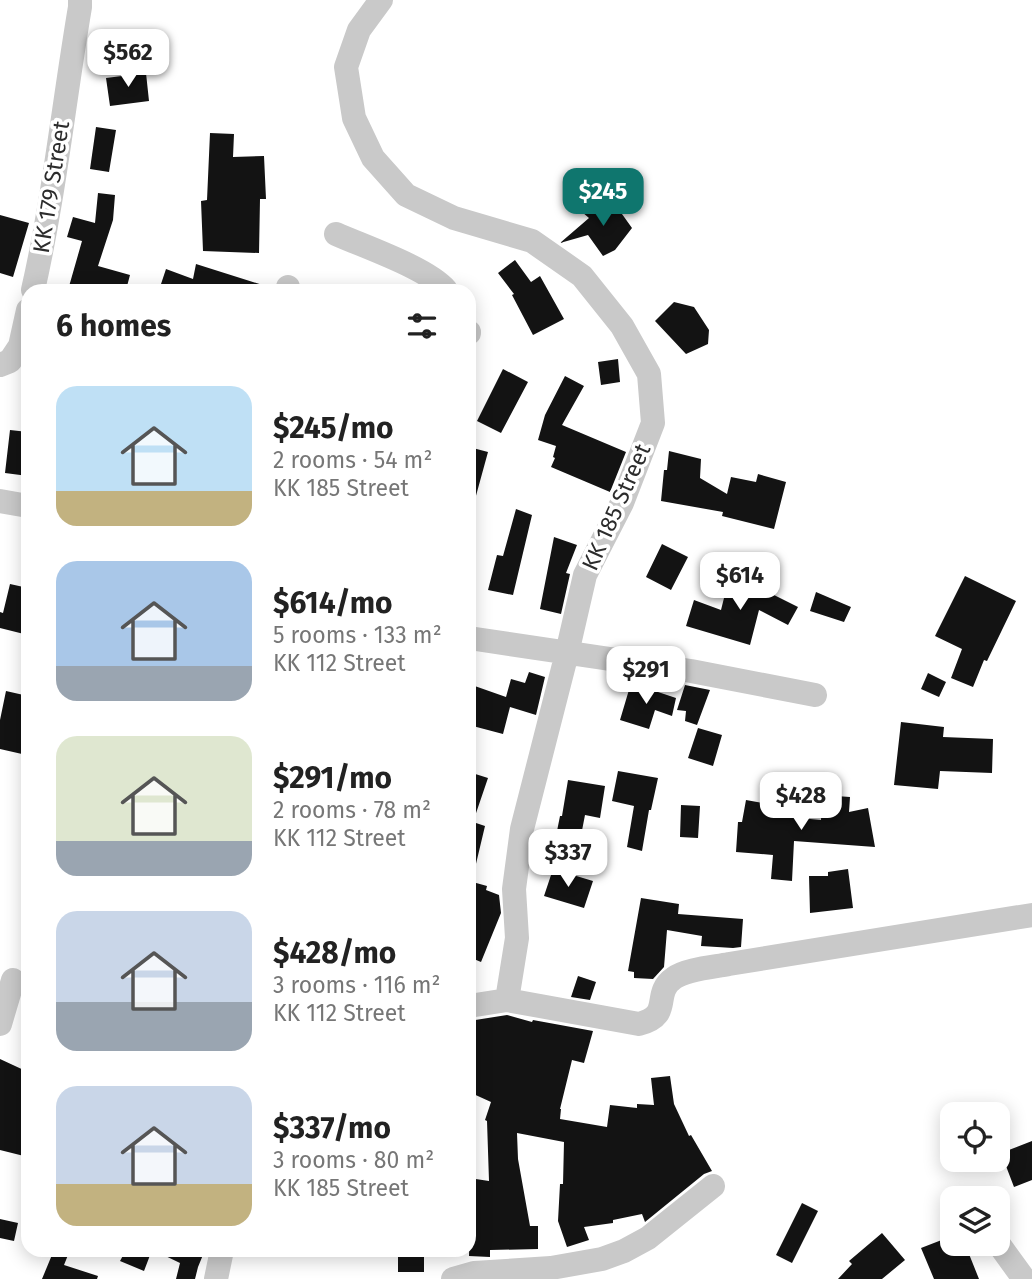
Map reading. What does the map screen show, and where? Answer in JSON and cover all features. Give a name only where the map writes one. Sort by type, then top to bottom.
[{"type":"street","name":"KK 179 Street","points":[[34,284],[80,0]]},
{"type":"street","name":"KK 185 Street","points":[[381,0],[359,30],[346,68],[354,118],[373,158],[406,195],[454,218],[533,241],[582,276],[622,326],[649,374],[653,424],[622,503],[585,575],[522,829],[514,889],[517,938],[507,1000]]},
{"type":"street","points":[[335,234],[421,271],[440,284]]},
{"type":"street","points":[[0,365],[10,360],[21,342]]},
{"type":"street","points":[[0,501],[21,505]]},
{"type":"street","points":[[476,639],[691,671],[816,695]]},
{"type":"street","points":[[476,1005],[507,1000],[639,1024],[652,1020],[659,1012],[663,989],[674,978],[689,972],[1032,915]]},
{"type":"street","points":[[0,1024],[14,980]]},
{"type":"street","points":[[453,1279],[474,1273],[551,1268],[602,1259],[648,1238],[713,1186]]},
{"type":"street","points":[[1007,1256],[1024,1279]]},
{"type":"street","points":[[216,1279],[221,1257]]},
{"type":"building","points":[[146,73],[149,101],[110,106],[106,78]]},
{"type":"building","points":[[96,127],[116,130],[109,172],[90,169]]},
{"type":"building","points":[[210,133],[234,134],[233,157],[264,156],[266,199],[260,199],[259,253],[203,251],[201,201],[207,200]]},
{"type":"building","points":[[98,193],[115,195],[113,220],[98,266],[130,275],[128,284],[70,284],[82,241],[67,237],[73,217],[95,223]]},
{"type":"building","points":[[601,202],[617,207],[632,228],[615,250],[603,256],[588,235],[560,243],[589,218],[582,212]]},
{"type":"building","points":[[0,215],[29,223],[13,277],[0,273]]},
{"type":"building","points":[[515,260],[531,282],[540,276],[564,319],[533,335],[512,295],[514,294],[498,273]]},
{"type":"building","points":[[196,264],[259,284],[161,284],[166,269],[193,279]]},
{"type":"building","points":[[674,302],[694,307],[709,330],[708,344],[686,354],[655,321]]},
{"type":"building","points":[[618,359],[620,382],[601,385],[598,362]]},
{"type":"building","points":[[503,369],[528,382],[501,433],[477,421]]},
{"type":"building","points":[[565,376],[584,386],[562,425],[626,452],[610,492],[551,467],[556,446],[538,440],[545,415]]},
{"type":"building","points":[[10,430],[21,431],[21,475],[5,473]]},
{"type":"building","points":[[476,449],[488,452],[476,496]]},
{"type":"building","points":[[669,451],[701,459],[700,478],[727,494],[731,477],[756,482],[758,474],[786,482],[774,529],[722,516],[723,512],[661,501]]},
{"type":"building","points":[[516,509],[532,515],[513,595],[488,590],[497,555],[503,556]]},
{"type":"building","points":[[554,537],[577,545],[566,573],[570,574],[561,614],[540,609]]},
{"type":"building","points":[[662,544],[688,557],[671,590],[646,577]]},
{"type":"building","points":[[965,576],[1016,601],[987,661],[984,660],[973,687],[951,678],[962,649],[935,636]]},
{"type":"building","points":[[729,578],[767,588],[766,591],[798,607],[788,625],[759,610],[750,645],[686,626],[694,600],[721,610]]},
{"type":"building","points":[[10,584],[21,586],[21,633],[0,628],[0,612],[3,613]]},
{"type":"building","points":[[816,592],[851,607],[844,622],[810,611]]},
{"type":"building","points":[[529,672],[545,677],[536,715],[510,707],[503,734],[476,727],[476,686],[506,697],[511,679],[525,683]]},
{"type":"building","points":[[928,673],[946,682],[939,697],[921,689]]},
{"type":"building","points":[[631,683],[676,698],[672,716],[655,710],[649,729],[620,720]]},
{"type":"building","points":[[685,685],[710,690],[697,725],[685,721],[686,711],[677,710]]},
{"type":"building","points":[[6,691],[21,694],[21,754],[0,749],[0,720]]},
{"type":"building","points":[[901,722],[944,727],[943,737],[993,739],[992,773],[940,771],[938,789],[894,785]]},
{"type":"building","points":[[698,728],[722,735],[713,766],[688,758]]},
{"type":"building","points":[[618,771],[658,778],[642,851],[627,847],[634,806],[612,801]]},
{"type":"building","points":[[476,774],[488,778],[476,813]]},
{"type":"building","points":[[568,780],[605,786],[600,818],[585,815],[579,846],[555,841]]},
{"type":"building","points":[[822,795],[850,797],[849,812],[868,808],[875,847],[794,841],[792,881],[771,879],[773,855],[736,852],[738,822],[742,822],[746,800],[769,804],[767,815],[821,820]]},
{"type":"building","points":[[681,805],[700,806],[698,838],[680,837]]},
{"type":"building","points":[[476,823],[485,826],[476,864]]},
{"type":"building","points":[[553,869],[593,881],[584,908],[544,896]]},
{"type":"building","points":[[848,869],[853,908],[810,913],[809,876],[828,876],[828,872]]},
{"type":"building","points":[[476,883],[487,886],[486,890],[499,895],[501,913],[481,962],[476,960]]},
{"type":"building","points":[[641,898],[679,904],[678,914],[743,919],[741,947],[701,946],[702,936],[667,930],[664,967],[653,979],[634,978],[634,972],[628,971]]},
{"type":"building","points":[[578,976],[596,982],[590,1000],[571,997]]},
{"type":"building","points":[[507,1015],[532,1022],[533,1020],[593,1031],[584,1063],[572,1060],[560,1119],[607,1127],[610,1105],[637,1108],[637,1104],[654,1105],[651,1078],[670,1076],[674,1104],[689,1136],[691,1135],[712,1171],[704,1174],[645,1222],[642,1214],[613,1220],[613,1223],[584,1227],[589,1240],[567,1247],[558,1221],[560,1184],[563,1184],[564,1142],[517,1133],[518,1159],[530,1226],[538,1226],[538,1249],[490,1250],[490,1257],[476,1256],[476,1179],[489,1181],[485,1120],[491,1102],[476,1095],[476,1020]]},
{"type":"building","points":[[0,1059],[21,1069],[21,1155],[0,1150]]},
{"type":"building","points":[[1032,1141],[1032,1180],[1014,1187],[1008,1172],[1010,1150]]},
{"type":"building","points":[[802,1203],[818,1211],[792,1263],[776,1255]]},
{"type":"building","points":[[0,1219],[18,1223],[14,1241],[0,1238]]},
{"type":"building","points":[[882,1233],[905,1260],[882,1279],[838,1279],[852,1264],[849,1261]]},
{"type":"building","points":[[940,1241],[940,1256],[970,1256],[979,1279],[934,1279],[921,1248]]},
{"type":"building","points":[[51,1257],[67,1257],[64,1265],[98,1276],[97,1279],[42,1279]]},
{"type":"building","points":[[122,1257],[149,1257],[144,1271],[120,1261]]},
{"type":"building","points":[[168,1257],[202,1257],[195,1279],[176,1279],[180,1263]]},
{"type":"building","points":[[398,1257],[424,1257],[424,1272],[398,1272]]}]
